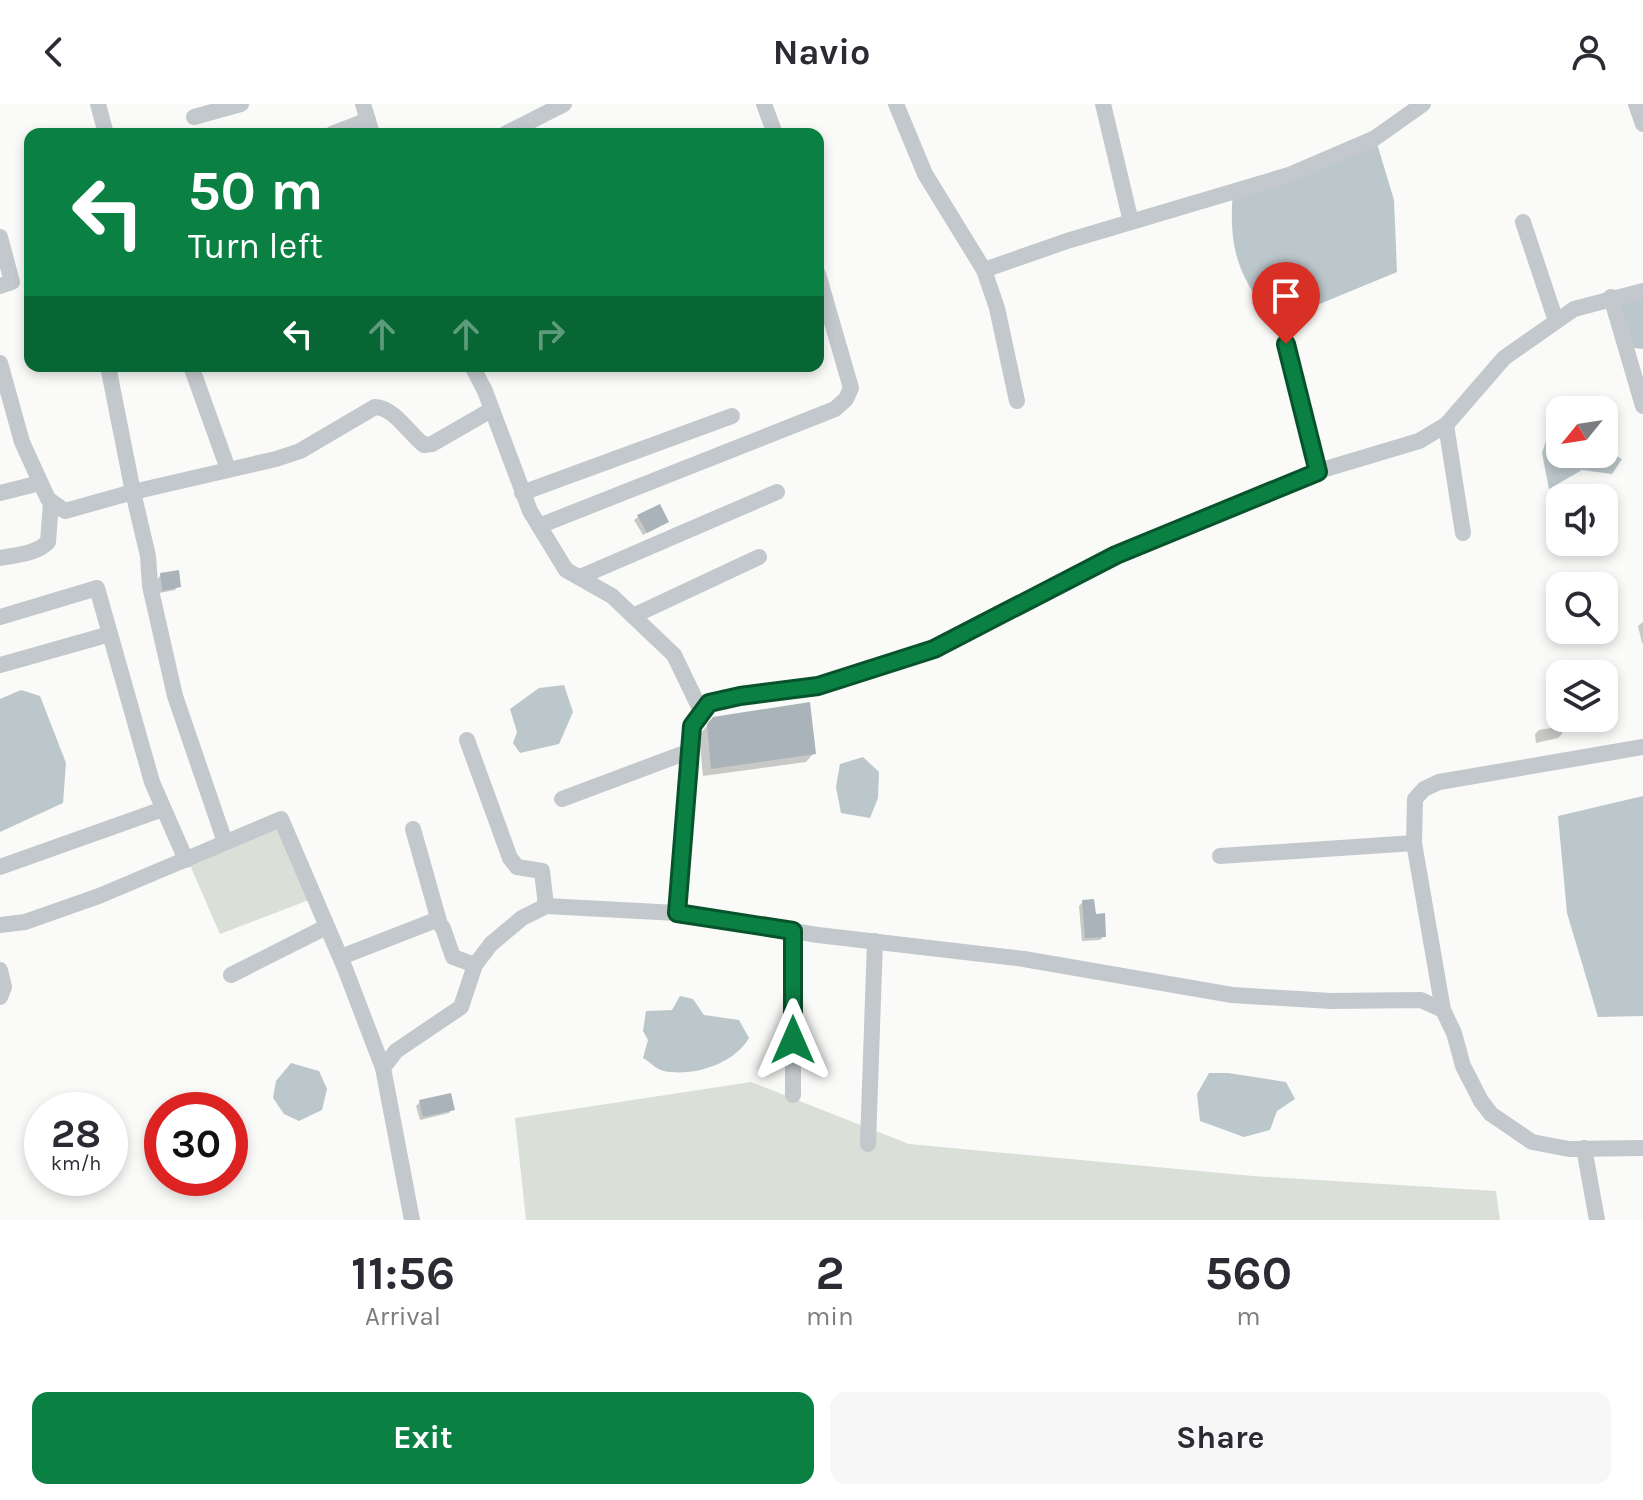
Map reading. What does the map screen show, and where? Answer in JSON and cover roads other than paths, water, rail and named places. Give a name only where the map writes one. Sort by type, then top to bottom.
[{"type":"street","points":[[98,104],[104,128]]},
{"type":"street","points":[[194,117],[241,104]]},
{"type":"street","points":[[517,128],[564,104]]},
{"type":"street","points":[[764,104],[773,128]]},
{"type":"street","points":[[896,104],[925,174],[984,270],[997,308],[1017,401]]},
{"type":"street","points":[[1103,104],[1131,222]]},
{"type":"street","points":[[984,270],[1289,175],[1375,138],[1423,104]]},
{"type":"street","points":[[1636,104],[1643,124]]},
{"type":"street","points":[[346,128],[368,119]]},
{"type":"street","points":[[1523,222],[1556,321]]},
{"type":"street","points":[[0,237],[12,282],[0,286]]},
{"type":"street","points":[[677,913],[692,726],[709,703],[818,686],[934,649],[1116,555],[1318,472],[1419,441],[1446,425],[1504,358],[1556,321],[1574,309],[1643,291]]},
{"type":"street","points":[[539,526],[835,409],[846,399],[851,388],[824,295]]},
{"type":"street","points":[[1611,297],[1643,406]]},
{"type":"street","points":[[1286,344],[1318,472]]},
{"type":"street","points":[[0,363],[4,387],[40,483],[51,502],[65,511],[300,451],[375,407],[390,411],[424,445],[432,444],[491,410]]},
{"type":"street","points":[[109,372],[148,556],[150,586],[175,696],[225,842]]},
{"type":"street","points":[[193,372],[228,469]]},
{"type":"street","points":[[475,372],[522,493],[566,570],[612,596],[674,655],[702,713]]},
{"type":"street","points":[[522,493],[732,416]]},
{"type":"street","points":[[1446,425],[1463,533]]},
{"type":"street","points":[[0,433],[18,427]]},
{"type":"street","points":[[0,493],[40,483]]},
{"type":"street","points":[[580,577],[777,492]]},
{"type":"street","points":[[0,558],[43,548],[48,542],[51,502]]},
{"type":"street","points":[[633,616],[759,557]]},
{"type":"street","points":[[0,617],[97,588],[152,782],[186,860]]},
{"type":"street","points":[[0,665],[110,634]]},
{"type":"street","points":[[467,740],[510,858],[517,867],[539,868],[542,871],[546,906]]},
{"type":"street","points":[[1643,747],[1439,782],[1424,789],[1415,799],[1414,843],[1443,1010],[1454,1033],[1463,1066],[1491,1114],[1532,1142],[1569,1149],[1643,1148]]},
{"type":"street","points":[[562,799],[690,751]]},
{"type":"street","points":[[0,867],[163,809]]},
{"type":"street","points":[[0,925],[25,922],[99,896],[281,819],[341,957],[383,1068],[412,1220]]},
{"type":"street","points":[[413,829],[439,921],[453,957],[475,965]]},
{"type":"street","points":[[1220,856],[1414,843]]},
{"type":"street","points":[[383,1068],[396,1051],[461,1007],[475,965],[491,944],[522,918],[546,906],[677,913],[793,931],[1024,959],[1232,995],[1331,1001],[1421,1000],[1443,1010]]},
{"type":"street","points":[[341,957],[427,922],[439,921]]},
{"type":"street","points":[[231,975],[326,927]]},
{"type":"street","points":[[793,931],[793,1095]]},
{"type":"street","points":[[868,1144],[875,941]]},
{"type":"street","points":[[0,970],[4,987],[0,997]]},
{"type":"street","points":[[1584,1148],[1597,1220]]}]
